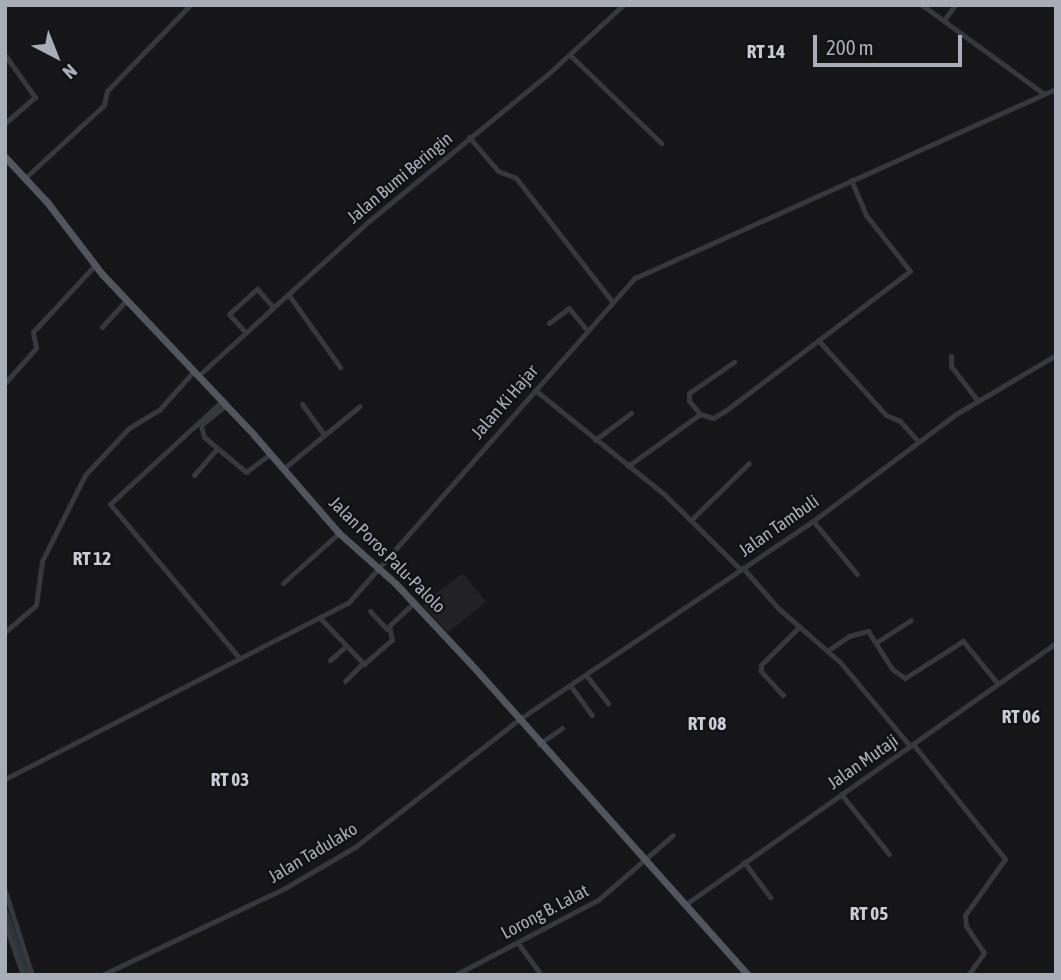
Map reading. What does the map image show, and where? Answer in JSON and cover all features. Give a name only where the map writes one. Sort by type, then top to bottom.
[{"type":"main road","name":"Jalan Poros Palu-Palolo","points":[[5,157],[126,300],[224,403],[339,533],[414,603],[748,975]]},
{"type":"street","points":[[25,178],[104,105],[107,91],[190,5]]},
{"type":"street","points":[[922,5],[1044,94]]},
{"type":"street","points":[[944,20],[955,5]]},
{"type":"street","name":"Jalan Bumi Beringin","points":[[5,632],[36,605],[42,561],[96,461],[128,428],[159,410],[195,374],[246,333],[469,137],[570,55],[620,6]]},
{"type":"street","points":[[5,55],[35,97],[5,123]]},
{"type":"street","points":[[570,55],[661,143]]},
{"type":"street","name":"Jalan Ki Hajar","points":[[5,779],[346,605],[379,571],[611,300],[652,268],[1056,89]]},
{"type":"street","points":[[469,137],[498,171],[516,178],[611,300]]},
{"type":"street","points":[[628,466],[700,414],[717,416],[911,269],[866,215],[851,180]]},
{"type":"street","points":[[5,383],[36,350],[33,332],[95,265]]},
{"type":"street","points":[[246,333],[229,313],[257,289],[274,307]]},
{"type":"street","points":[[288,294],[340,367]]},
{"type":"street","points":[[102,327],[126,300]]},
{"type":"street","points":[[549,323],[569,309],[586,329]]},
{"type":"street","points":[[818,340],[887,415],[900,421],[918,441]]},
{"type":"street","name":"Jalan Tambuli","points":[[518,720],[813,521],[918,441],[978,401],[1056,355]]},
{"type":"street","points":[[951,356],[951,366],[978,401]]},
{"type":"street","points":[[700,414],[689,401],[689,393],[734,362]]},
{"type":"street","points":[[535,390],[691,520],[799,627],[827,651],[990,837],[1005,863],[965,915],[966,926],[984,953],[968,975]]},
{"type":"street","points":[[224,403],[200,427],[216,450],[246,472],[270,454]]},
{"type":"street","points":[[224,403],[110,504],[239,658]]},
{"type":"street","points":[[302,404],[324,434]]},
{"type":"street","points":[[283,469],[360,406]]},
{"type":"street","points":[[595,440],[631,413]]},
{"type":"street","points":[[194,475],[216,450]]},
{"type":"street","points":[[691,520],[750,463]]},
{"type":"street","points":[[813,521],[857,574]]},
{"type":"street","points":[[283,583],[339,533]]},
{"type":"street","points":[[387,629],[414,603]]},
{"type":"street","points":[[345,681],[392,640],[387,629],[370,611]]},
{"type":"street","points":[[320,618],[362,664]]},
{"type":"street","points":[[877,642],[911,620]]},
{"type":"street","points":[[783,695],[761,671],[761,665],[799,627]]},
{"type":"street","points":[[827,651],[862,631],[872,633],[892,669],[905,678],[964,641],[998,684]]},
{"type":"street","name":"Jalan Mutaji","points":[[686,904],[1056,643]]},
{"type":"street","points":[[330,660],[345,647]]},
{"type":"street","points":[[586,675],[608,704]]},
{"type":"street","points":[[570,685],[592,715]]},
{"type":"street","name":"Jalan Tadulako","points":[[102,975],[337,859],[518,720]]},
{"type":"street","points":[[539,744],[562,728]]},
{"type":"street","points":[[841,794],[889,854]]},
{"type":"street","name":"Lorong B. Lalat","points":[[455,975],[598,900],[673,835]]},
{"type":"street","points":[[744,862],[770,897]]},
{"type":"street","points":[[5,891],[32,975]]},
{"type":"street","points":[[5,924],[23,975]]},
{"type":"street","points":[[518,943],[541,975]]},
{"type":"shaded area","points":[[463,573],[486,602],[448,633],[422,604]]},
{"type":"waterway","points":[[5,910],[27,975]]},
{"type":"district","name":"RT 14","points":[[766,52]]},
{"type":"district","name":"RT 12","points":[[92,559]]},
{"type":"district","name":"RT 06","points":[[1021,717]]},
{"type":"district","name":"RT 08","points":[[707,724]]},
{"type":"district","name":"RT 03","points":[[230,780]]},
{"type":"district","name":"RT 05","points":[[869,914]]}]
